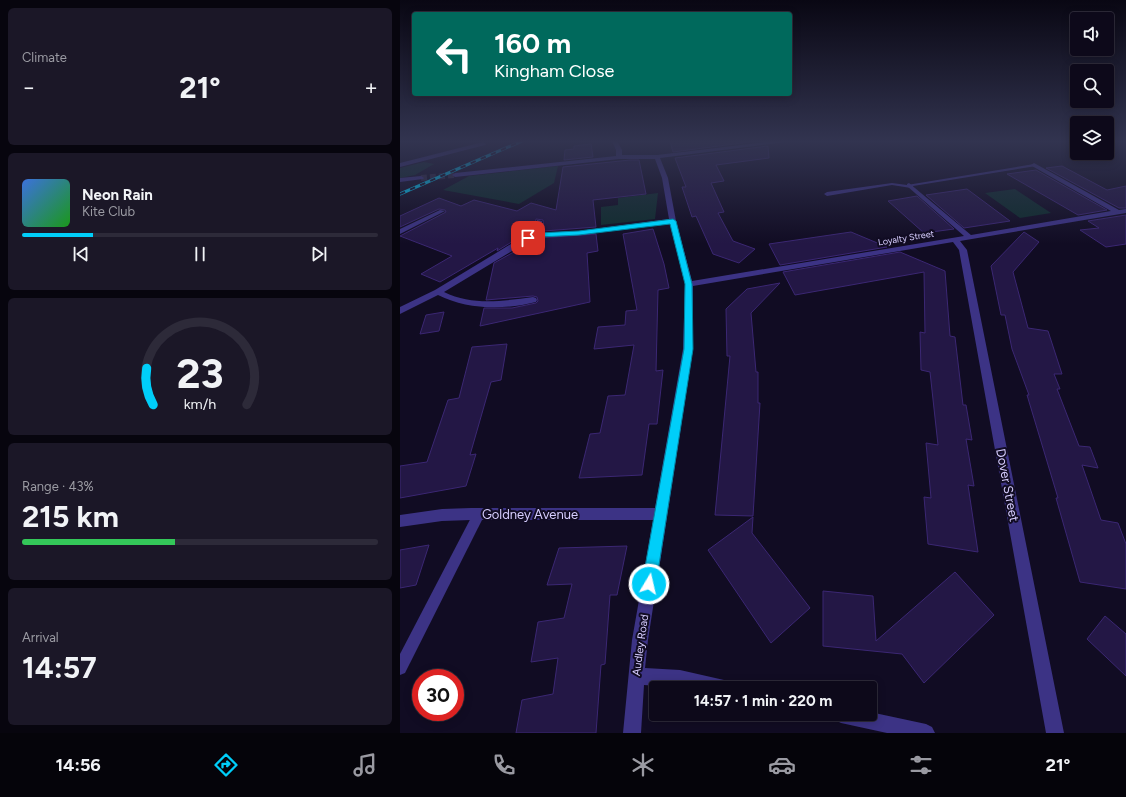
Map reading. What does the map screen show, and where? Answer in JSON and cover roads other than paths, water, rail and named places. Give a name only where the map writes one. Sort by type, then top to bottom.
[{"type":"street","name":"Audley Road","points":[[632,733],[636,676],[660,514],[688,349],[689,284],[673,221],[664,175]]},
{"type":"street","points":[[1052,175],[1117,212]]},
{"type":"street","points":[[400,180],[421,178]]},
{"type":"street","points":[[910,186],[971,238]]},
{"type":"street","name":"Loyalty Street","points":[[689,284],[1126,211]]},
{"type":"street","points":[[400,232],[442,212]]},
{"type":"street","points":[[538,235],[539,221]]},
{"type":"street","points":[[400,311],[438,292],[514,246],[538,235],[579,233],[673,221]]},
{"type":"street","name":"Dover Street","points":[[955,240],[962,250],[1055,733]]},
{"type":"street","points":[[438,292],[463,303],[475,305],[533,300]]},
{"type":"street","name":"Goldney Avenue","points":[[400,521],[442,515],[479,514],[660,514]]},
{"type":"street","points":[[636,676],[680,678],[693,681]]},
{"type":"street","points":[[872,721],[926,733]]},
{"type":"lane","points":[[827,194],[892,184],[910,186],[974,175]]},
{"type":"lane","points":[[400,668],[479,514]]},
{"type":"tunnel","points":[[421,178],[453,175]]},
{"type":"railway","points":[[400,194],[443,175]]}]
